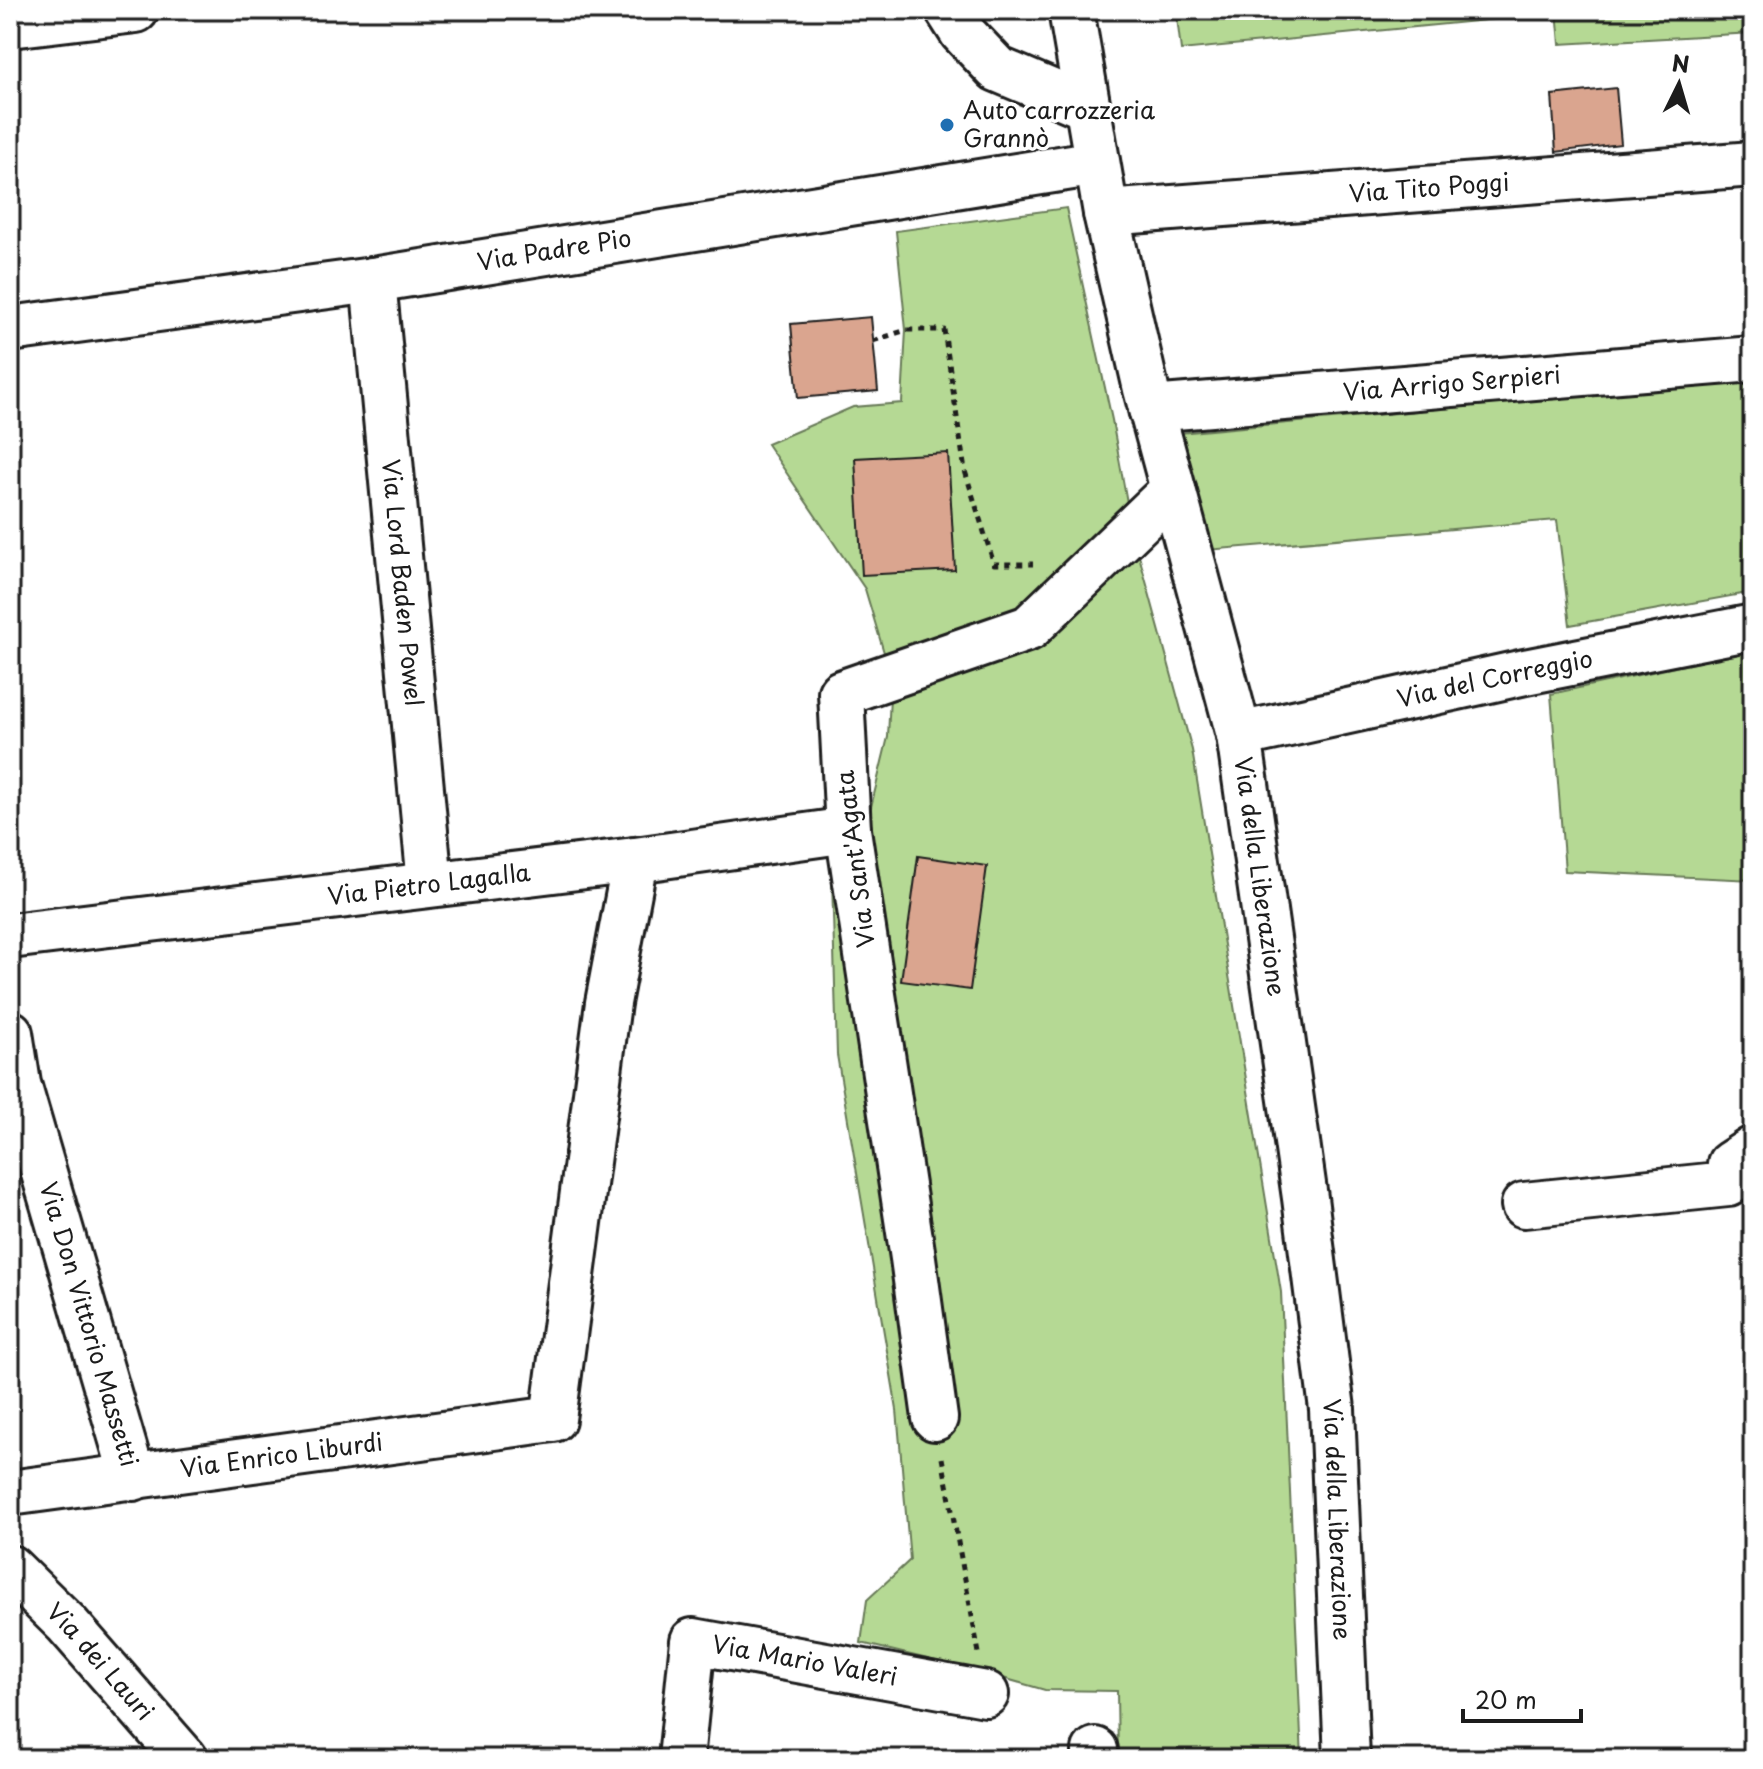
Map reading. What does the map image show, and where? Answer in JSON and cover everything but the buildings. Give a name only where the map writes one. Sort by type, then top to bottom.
[{"type":"street","points":[[10,25],[136,10]]},
{"type":"street","points":[[948,10],[962,32],[997,69],[1087,107]]},
{"type":"street","name":"Via della Liberazione","points":[[1071,10],[1106,213],[1151,409],[1239,735],[1332,1409],[1347,1759]]},
{"type":"street","name":"Via Padre Pio","points":[[10,329],[373,280],[1097,163]]},
{"type":"street","name":"Via Tito Poggi","points":[[1106,213],[1753,164]]},
{"type":"street","name":"Via Lord Baden Powel","points":[[373,280],[430,884]]},
{"type":"street","name":"Via Arrigo Serpieri","points":[[1151,409],[1753,359]]},
{"type":"street","name":"Via Sant'Agata","points":[[935,1418],[848,830],[841,693],[1029,628],[1173,490]]},
{"type":"street","name":"Via del Correggio","points":[[1239,735],[1525,672],[1753,627]]},
{"type":"street","name":"Via Pietro Lagalla","points":[[10,936],[635,860],[848,830]]},
{"type":"street","name":"Via Enrico Liburdi","points":[[10,1493],[553,1419],[608,1003],[635,860]]},
{"type":"street","name":"Via Don Vittorio Massetti","points":[[10,1033],[18,1084],[133,1478]]},
{"type":"street","points":[[1524,1205],[1728,1184],[1730,1164],[1753,1149]]},
{"type":"street","name":"Via dei Lauri","points":[[10,1568],[67,1624],[185,1759]]},
{"type":"street","name":"Via Mario Valeri","points":[[681,1759],[693,1641],[986,1694]]},
{"type":"path","points":[[873,341],[906,330],[944,330],[965,471],[994,564],[1094,565]]},
{"type":"path","points":[[935,1418],[986,1694]]},
{"type":"green space","points":[[1176,10],[1538,10],[1538,15],[1181,50]]},
{"type":"green space","points":[[1557,10],[1753,10],[1753,33],[1560,44]]},
{"type":"green space","points":[[1066,208],[1112,420],[1132,530],[1192,750],[1281,1292],[1302,1759],[1118,1759],[1117,1691],[1045,1690],[861,1643],[867,1600],[910,1560],[897,1410],[837,1055],[832,879],[855,873],[888,737],[891,676],[865,589],[767,444],[853,407],[902,403],[906,330],[896,231]]},
{"type":"green space","points":[[1753,380],[1753,592],[1570,625],[1557,520],[1207,550],[1179,433]]},
{"type":"green space","points":[[1753,650],[1753,880],[1565,871],[1551,694]]},
{"type":"place","name":"Auto carrozzeria Grannò","points":[[947,125]]}]
